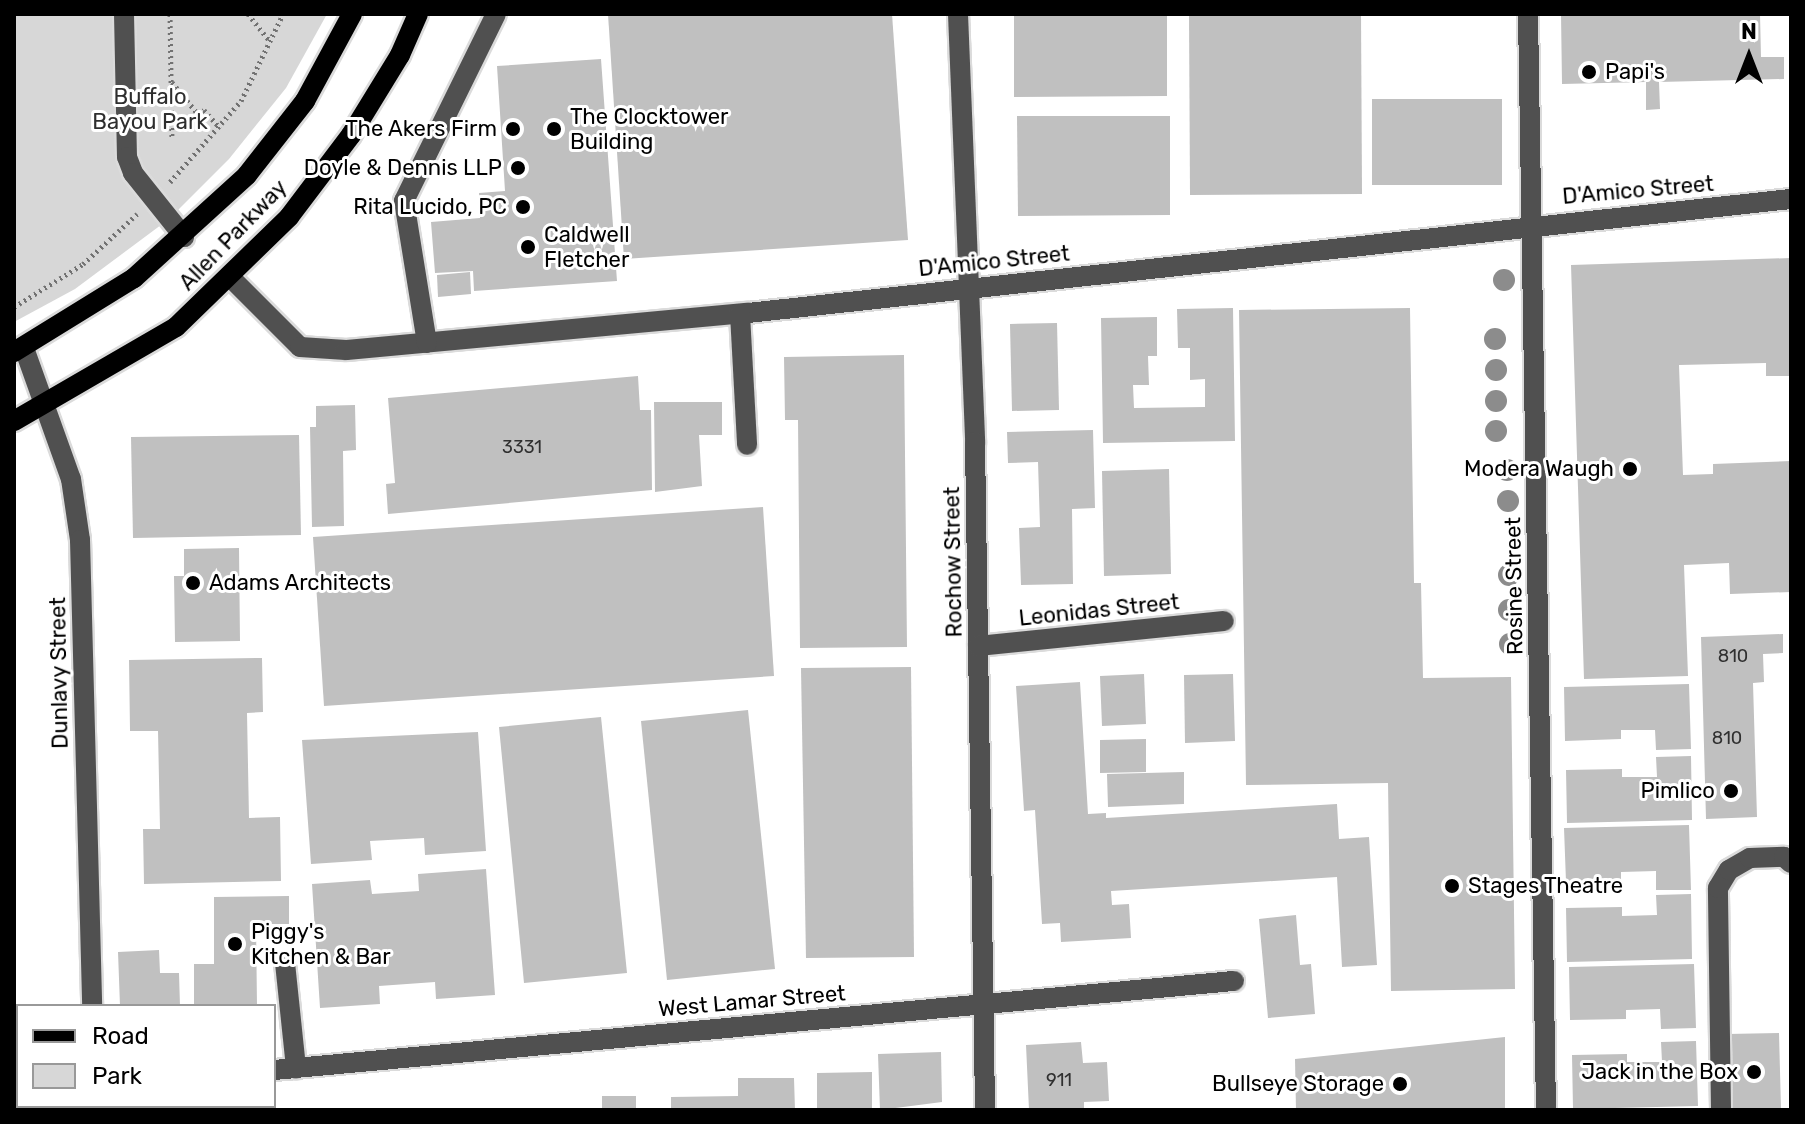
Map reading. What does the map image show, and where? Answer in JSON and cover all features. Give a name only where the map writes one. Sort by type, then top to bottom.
[{"type":"main road","name":"Allen Parkway","points":[[19,350],[134,278],[184,237],[247,175],[305,101],[352,14]]},
{"type":"main road","name":"Allen Parkway","points":[[14,421],[48,405],[176,327],[230,277],[289,217],[351,135],[400,55],[418,14]]},
{"type":"street","points":[[124,14],[127,157],[133,173],[184,237]]},
{"type":"street","points":[[427,343],[404,201],[496,14]]},
{"type":"street","name":"Rochow Street","points":[[958,14],[971,288],[985,1110]]},
{"type":"street","name":"Rosine Street","points":[[1528,14],[1546,1110]]},
{"type":"street","name":"D'Amico Street","points":[[230,277],[300,347],[346,350],[740,314],[1531,224],[1791,199]]},
{"type":"street","points":[[740,314],[747,445]]},
{"type":"street","name":"Dunlavy Street","points":[[19,350],[48,405],[71,479],[80,540],[92,1004]]},
{"type":"street","name":"Leonidas Street","points":[[978,646],[1224,621]]},
{"type":"street","points":[[1721,1110],[1718,888],[1729,870],[1750,858],[1784,857],[1791,863]]},
{"type":"street","points":[[285,963],[296,1068]]},
{"type":"street","name":"West Lamar Street","points":[[276,1070],[1234,981]]},
{"type":"path","points":[[170,14],[172,137]]},
{"type":"path","points":[[248,14],[270,41]]},
{"type":"path","points":[[169,183],[241,101],[283,14]]},
{"type":"path","points":[[171,81],[198,114],[204,110],[220,128]]},
{"type":"path","points":[[14,307],[83,264],[141,210]]},
{"type":"green space","name":"Buffalo Bayou Park","points":[[14,14],[327,14],[286,88],[229,159],[169,219],[75,289],[14,322]]},
{"type":"building","points":[[608,14],[892,14],[908,240],[624,259]]},
{"type":"building","points":[[1014,14],[1167,14],[1167,96],[1014,97]]},
{"type":"building","points":[[1189,14],[1361,14],[1362,194],[1190,195]]},
{"type":"building","points":[[1561,14],[1760,14],[1761,57],[1784,57],[1784,79],[1659,82],[1660,109],[1646,110],[1646,82],[1562,84]]},
{"type":"building","name":"The Clocktower Building","points":[[601,59],[617,281],[474,291],[473,271],[435,273],[431,222],[480,218],[479,193],[505,191],[497,66]]},
{"type":"building","points":[[1372,99],[1502,99],[1502,185],[1372,185]]},
{"type":"building","points":[[1017,116],[1170,116],[1170,215],[1018,216]]},
{"type":"building","name":"Modera Waugh","points":[[1791,258],[1791,376],[1766,376],[1766,363],[1679,365],[1683,475],[1713,474],[1713,464],[1791,461],[1791,592],[1730,594],[1729,563],[1684,565],[1688,676],[1584,679],[1571,265]]},
{"type":"building","points":[[470,272],[471,294],[438,297],[437,275]]},
{"type":"building","points":[[1233,308],[1235,441],[1103,443],[1101,318],[1157,317],[1157,356],[1148,356],[1149,385],[1133,385],[1134,408],[1205,407],[1205,379],[1190,380],[1190,348],[1178,348],[1177,309]]},
{"type":"building","points":[[1410,308],[1414,583],[1421,583],[1423,678],[1511,677],[1515,989],[1391,991],[1388,783],[1246,785],[1239,310]]},
{"type":"building","points":[[1057,323],[1059,410],[1012,411],[1010,324]]},
{"type":"building","points":[[904,355],[907,647],[800,648],[798,420],[785,420],[784,357]]},
{"type":"building","points":[[638,376],[640,410],[651,410],[652,490],[388,514],[386,484],[395,483],[388,398]]},
{"type":"building","points":[[654,402],[722,402],[722,435],[699,435],[702,486],[655,492]]},
{"type":"building","points":[[355,405],[356,450],[343,451],[344,526],[312,527],[310,427],[316,427],[316,406]]},
{"type":"building","points":[[1093,430],[1095,508],[1072,509],[1073,584],[1021,585],[1019,528],[1040,527],[1038,462],[1008,463],[1007,432]]},
{"type":"building","points":[[299,435],[301,535],[133,538],[131,437]]},
{"type":"building","points":[[1169,469],[1171,574],[1104,576],[1102,471]]},
{"type":"building","points":[[763,507],[774,676],[324,706],[313,537]]},
{"type":"building","points":[[239,548],[240,641],[175,642],[174,576],[184,576],[184,549]]},
{"type":"building","points":[[1783,634],[1783,653],[1763,654],[1764,682],[1753,683],[1757,817],[1706,819],[1701,637]]},
{"type":"building","points":[[262,658],[263,712],[247,713],[249,818],[280,817],[281,881],[144,884],[143,829],[160,829],[158,731],[130,731],[129,660]]},
{"type":"building","points":[[911,667],[914,957],[806,958],[801,668]]},
{"type":"building","points":[[1144,674],[1146,724],[1102,726],[1100,676]]},
{"type":"building","points":[[1233,674],[1235,741],[1185,743],[1184,675]]},
{"type":"building","points":[[1080,682],[1088,814],[1106,813],[1106,818],[1337,804],[1339,839],[1369,837],[1377,965],[1342,967],[1337,877],[1111,891],[1112,905],[1129,904],[1131,938],[1061,942],[1060,923],[1042,924],[1035,810],[1024,811],[1016,686]]},
{"type":"building","points":[[1689,684],[1691,749],[1656,750],[1655,730],[1621,730],[1621,739],[1565,741],[1564,687]]},
{"type":"building","points":[[748,710],[775,969],[667,980],[641,721]]},
{"type":"building","points":[[601,717],[627,973],[524,983],[499,727]]},
{"type":"building","points":[[478,732],[486,851],[425,855],[424,838],[370,841],[372,860],[311,864],[302,740]]},
{"type":"building","points":[[1146,739],[1146,772],[1100,773],[1100,740]]},
{"type":"building","points":[[1691,756],[1692,820],[1567,823],[1566,770],[1622,769],[1622,777],[1657,777],[1656,757]]},
{"type":"building","points":[[1184,772],[1184,804],[1108,807],[1107,774]]},
{"type":"building","points":[[1689,825],[1691,890],[1656,890],[1656,871],[1621,872],[1621,880],[1566,882],[1564,828]]},
{"type":"building","points":[[486,869],[495,995],[436,999],[435,982],[379,986],[380,1004],[320,1008],[312,884],[370,880],[372,894],[419,891],[418,874]]},
{"type":"building","points":[[1691,894],[1692,959],[1567,962],[1566,908],[1622,907],[1622,916],[1657,915],[1656,895]]},
{"type":"building","name":"Piggy's Kitchen & Bar","points":[[289,896],[289,924],[256,924],[257,1004],[194,1004],[194,964],[214,964],[214,897]]},
{"type":"building","points":[[1296,915],[1300,965],[1311,964],[1315,1014],[1268,1018],[1259,919]]},
{"type":"building","points":[[159,950],[160,973],[179,973],[180,1004],[120,1004],[118,952]]},
{"type":"building","points":[[1694,964],[1696,1028],[1661,1029],[1660,1009],[1626,1010],[1626,1019],[1570,1020],[1569,967]]},
{"type":"building","name":"Jack in the Box","points":[[1779,1033],[1781,1110],[1728,1110],[1727,1034]]},
{"type":"building","name":"Bullseye Storage","points":[[1505,1037],[1505,1110],[1296,1110],[1295,1059]]},
{"type":"building","points":[[1696,1041],[1698,1106],[1573,1109],[1572,1055],[1627,1054],[1627,1062],[1662,1062],[1661,1042]]},
{"type":"building","points":[[1081,1042],[1083,1063],[1107,1062],[1109,1101],[1084,1102],[1084,1110],[1029,1110],[1026,1045]]},
{"type":"building","points":[[941,1052],[942,1102],[880,1110],[878,1054]]},
{"type":"building","points":[[872,1072],[872,1110],[817,1110],[817,1073]]},
{"type":"building","points":[[738,1078],[794,1078],[795,1110],[671,1110],[671,1097],[738,1096]]},
{"type":"building","points":[[602,1096],[636,1096],[636,1110],[602,1110]]},
{"type":"place","name":"Papi's","points":[[1589,72]]},
{"type":"place","name":"The Akers Firm","points":[[513,129]]},
{"type":"place","name":"The Clocktower Building","points":[[554,129]]},
{"type":"place","name":"Doyle & Dennis LLP","points":[[518,168]]},
{"type":"place","name":"Rita Lucido, PC","points":[[523,207]]},
{"type":"place","name":"Caldwell Fletcher","points":[[528,247]]},
{"type":"place","name":"Modera Waugh","points":[[1630,469]]},
{"type":"place","name":"Adams Architects","points":[[193,583]]},
{"type":"place","name":"Pimlico","points":[[1731,791]]},
{"type":"place","name":"Stages Theatre","points":[[1452,886]]},
{"type":"place","name":"Piggy's Kitchen & Bar","points":[[235,944]]},
{"type":"place","name":"Jack in the Box","points":[[1754,1072]]},
{"type":"place","name":"Bullseye Storage","points":[[1400,1084]]}]
